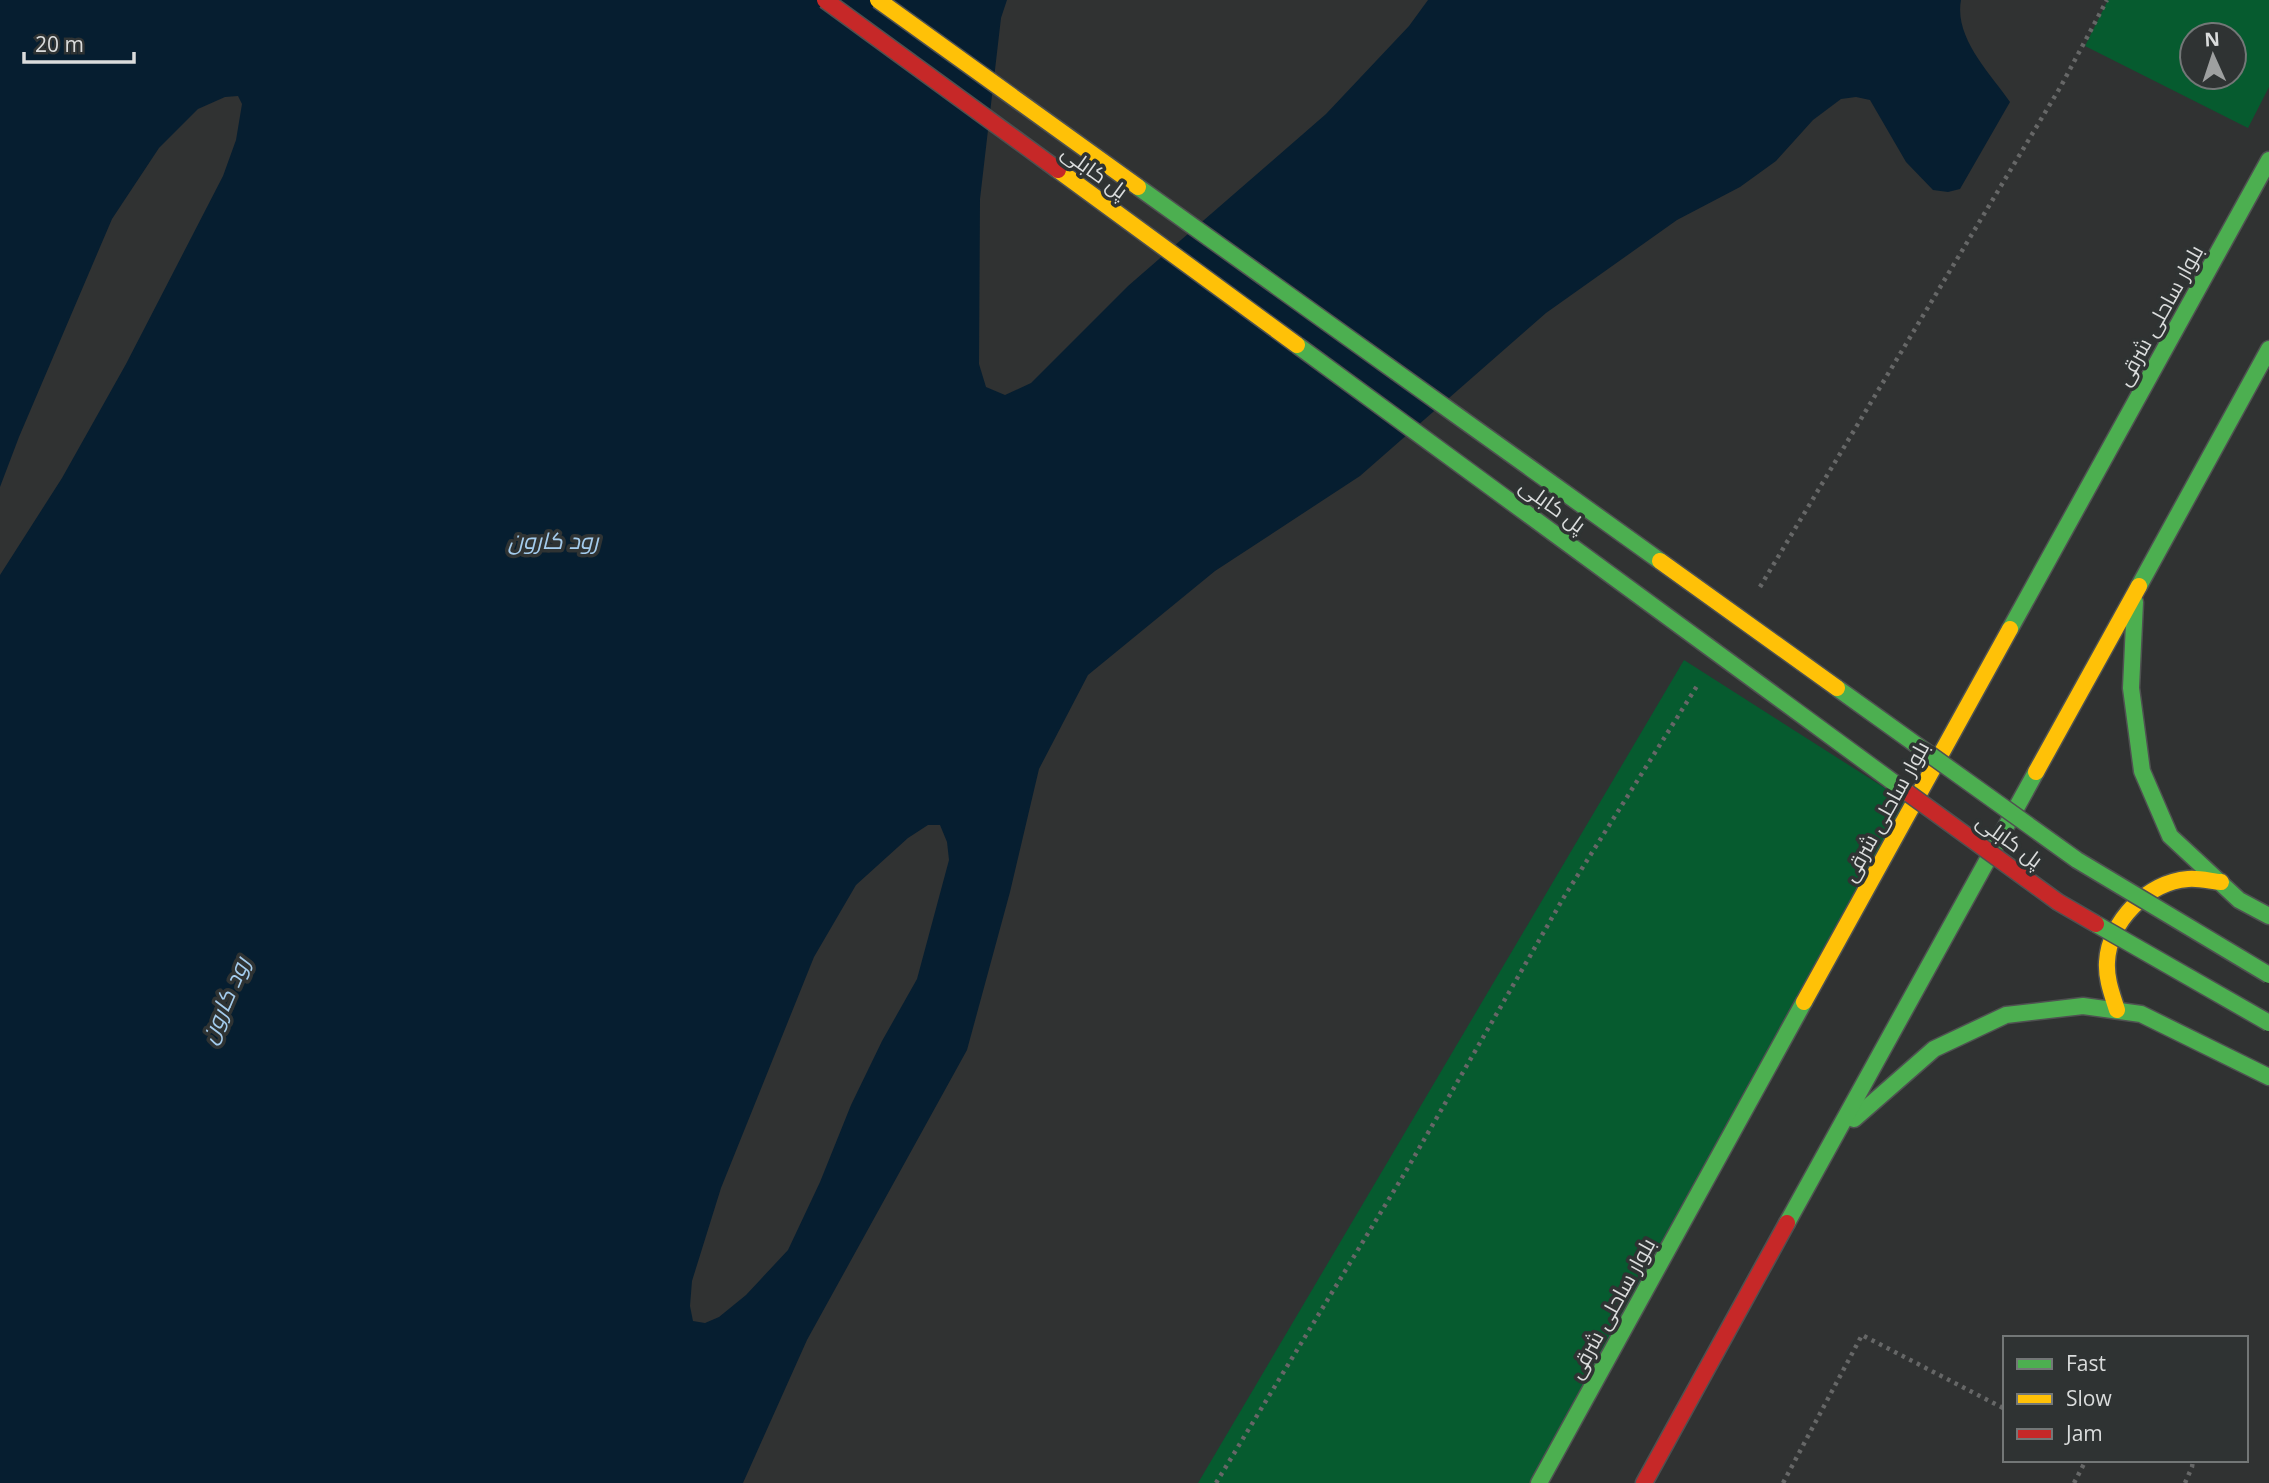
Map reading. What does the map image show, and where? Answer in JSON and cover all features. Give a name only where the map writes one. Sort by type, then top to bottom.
[{"type":"main road","name":"پل کابلی","points":[[825,0],[2058,902],[2269,1023]]},
{"type":"main road","name":"پل کابلی","points":[[878,0],[2077,860],[2269,975]]},
{"type":"main road","name":"بلوار ساحلی شرقی","points":[[1539,1483],[2269,160]]},
{"type":"main road","points":[[1644,1483],[2269,349]]},
{"type":"main road","points":[[2136,590],[2130,688],[2142,772],[2170,836],[2239,900],[2269,916]]},
{"type":"main road","points":[[2117,1010],[2107,977],[2111,943],[2126,912],[2153,889],[2186,879],[2221,882]]},
{"type":"main road","points":[[1835,1137],[1934,1049],[2006,1015],[2083,1006],[2141,1014],[2269,1077]]},
{"type":"path","points":[[1755,594],[2054,98],[2107,0]]},
{"type":"path","points":[[1216,1483],[1406,1171],[1564,897],[1704,676]]},
{"type":"path","points":[[1783,1483],[1862,1335],[2003,1408]]},
{"type":"path","points":[[2074,1483],[2084,1462]]},
{"type":"path","points":[[2185,1483],[2193,1462]]},
{"type":"green space","points":[[2108,0],[2269,0],[2269,87],[2248,128],[2085,46]]},
{"type":"green space","points":[[1684,660],[1913,806],[1541,1483],[1198,1483]]},
{"type":"water","name":"رود کارون","points":[[0,0],[1007,0],[1001,18],[980,199],[979,364],[986,387],[1005,395],[1031,383],[1128,286],[1326,114],[1409,26],[1428,0],[1961,0],[1960,14],[1968,41],[2010,102],[1960,189],[1948,192],[1933,190],[1906,162],[1870,100],[1856,97],[1841,99],[1813,120],[1776,161],[1740,187],[1677,220],[1546,313],[1360,476],[1215,571],[1088,675],[1039,769],[1010,892],[967,1050],[807,1340],[743,1483],[0,1483],[0,575],[62,478],[126,364],[223,176],[236,140],[242,104],[238,96],[225,97],[198,109],[159,148],[112,219],[0,487]],"holes":[[[928,825],[940,825],[947,842],[949,860],[917,979],[882,1041],[851,1105],[820,1182],[788,1250],[746,1295],[719,1317],[705,1323],[693,1321],[690,1306],[692,1281],[721,1188],[814,957],[856,885],[908,838]]]},
{"type":"traffic: fast","points":[[2010,629],[2269,160]]},
{"type":"traffic: fast","points":[[1138,187],[1660,561]]},
{"type":"traffic: fast","points":[[1297,345],[1908,793]]},
{"type":"traffic: fast","points":[[2139,586],[2269,349]]},
{"type":"traffic: fast","points":[[2135,602],[2131,688],[2142,771],[2170,836],[2239,900],[2269,916]]},
{"type":"traffic: fast","points":[[1837,688],[2077,860],[2269,975]]},
{"type":"traffic: fast","points":[[1787,1223],[2036,772]]},
{"type":"traffic: fast","points":[[2096,924],[2269,1023]]},
{"type":"traffic: fast","points":[[1539,1483],[1804,1002]]},
{"type":"traffic: fast","points":[[1854,1119],[1934,1049],[2006,1015],[2083,1006],[2141,1014],[2269,1077]]},
{"type":"traffic: slow","points":[[878,0],[1138,187]]},
{"type":"traffic: slow","points":[[1058,170],[1297,345]]},
{"type":"traffic: slow","points":[[1660,561],[1837,688]]},
{"type":"traffic: slow","points":[[2036,772],[2139,586]]},
{"type":"traffic: slow","points":[[1804,1002],[2010,629]]},
{"type":"traffic: slow","points":[[2117,1010],[2108,980],[2109,947],[2115,932],[2133,906],[2159,887],[2173,882],[2192,879],[2221,882]]},
{"type":"traffic: jam","points":[[825,0],[1058,170]]},
{"type":"traffic: jam","points":[[1908,793],[2058,902],[2096,924]]},
{"type":"traffic: jam","points":[[1644,1483],[1787,1223]]}]
